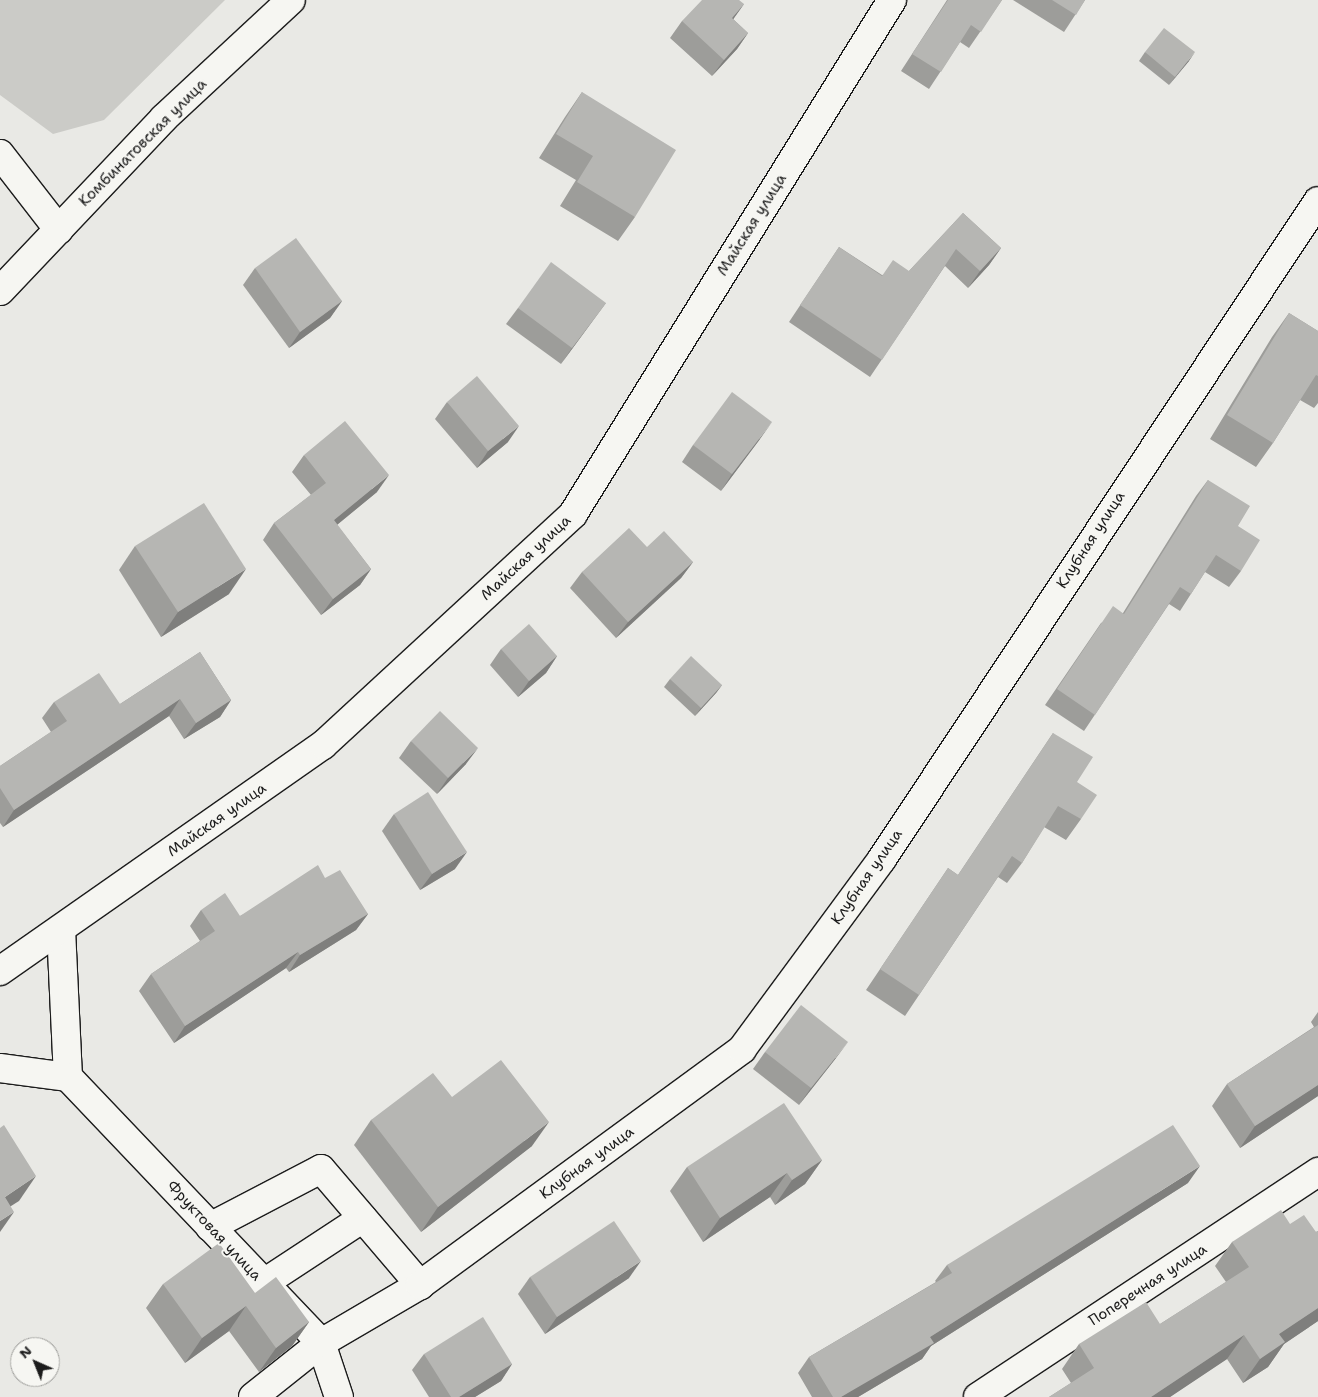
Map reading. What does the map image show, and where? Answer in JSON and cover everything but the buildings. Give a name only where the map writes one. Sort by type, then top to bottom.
[{"type":"street","name":"Комбинатовская улица","points":[[0,291],[164,118],[291,0]]},
{"type":"street","name":"Майская улица","points":[[0,971],[323,745],[574,514],[892,0]]},
{"type":"street","points":[[0,154],[59,230]]},
{"type":"street","name":"Клубная улица","points":[[253,1397],[320,1344],[420,1285],[742,1050],[882,859],[1318,201]]},
{"type":"street","points":[[0,1068],[68,1076],[61,929]]},
{"type":"street","name":"Фруктовая улица","points":[[68,1076],[320,1344],[339,1397]]},
{"type":"street","points":[[210,1227],[321,1169],[420,1285]]},
{"type":"street","name":"Поперечная улица","points":[[978,1397],[1318,1172]]},
{"type":"street","points":[[264,1283],[362,1218]]},
{"type":"shaded area","points":[[0,0],[225,0],[104,120],[53,134],[0,95]]}]
